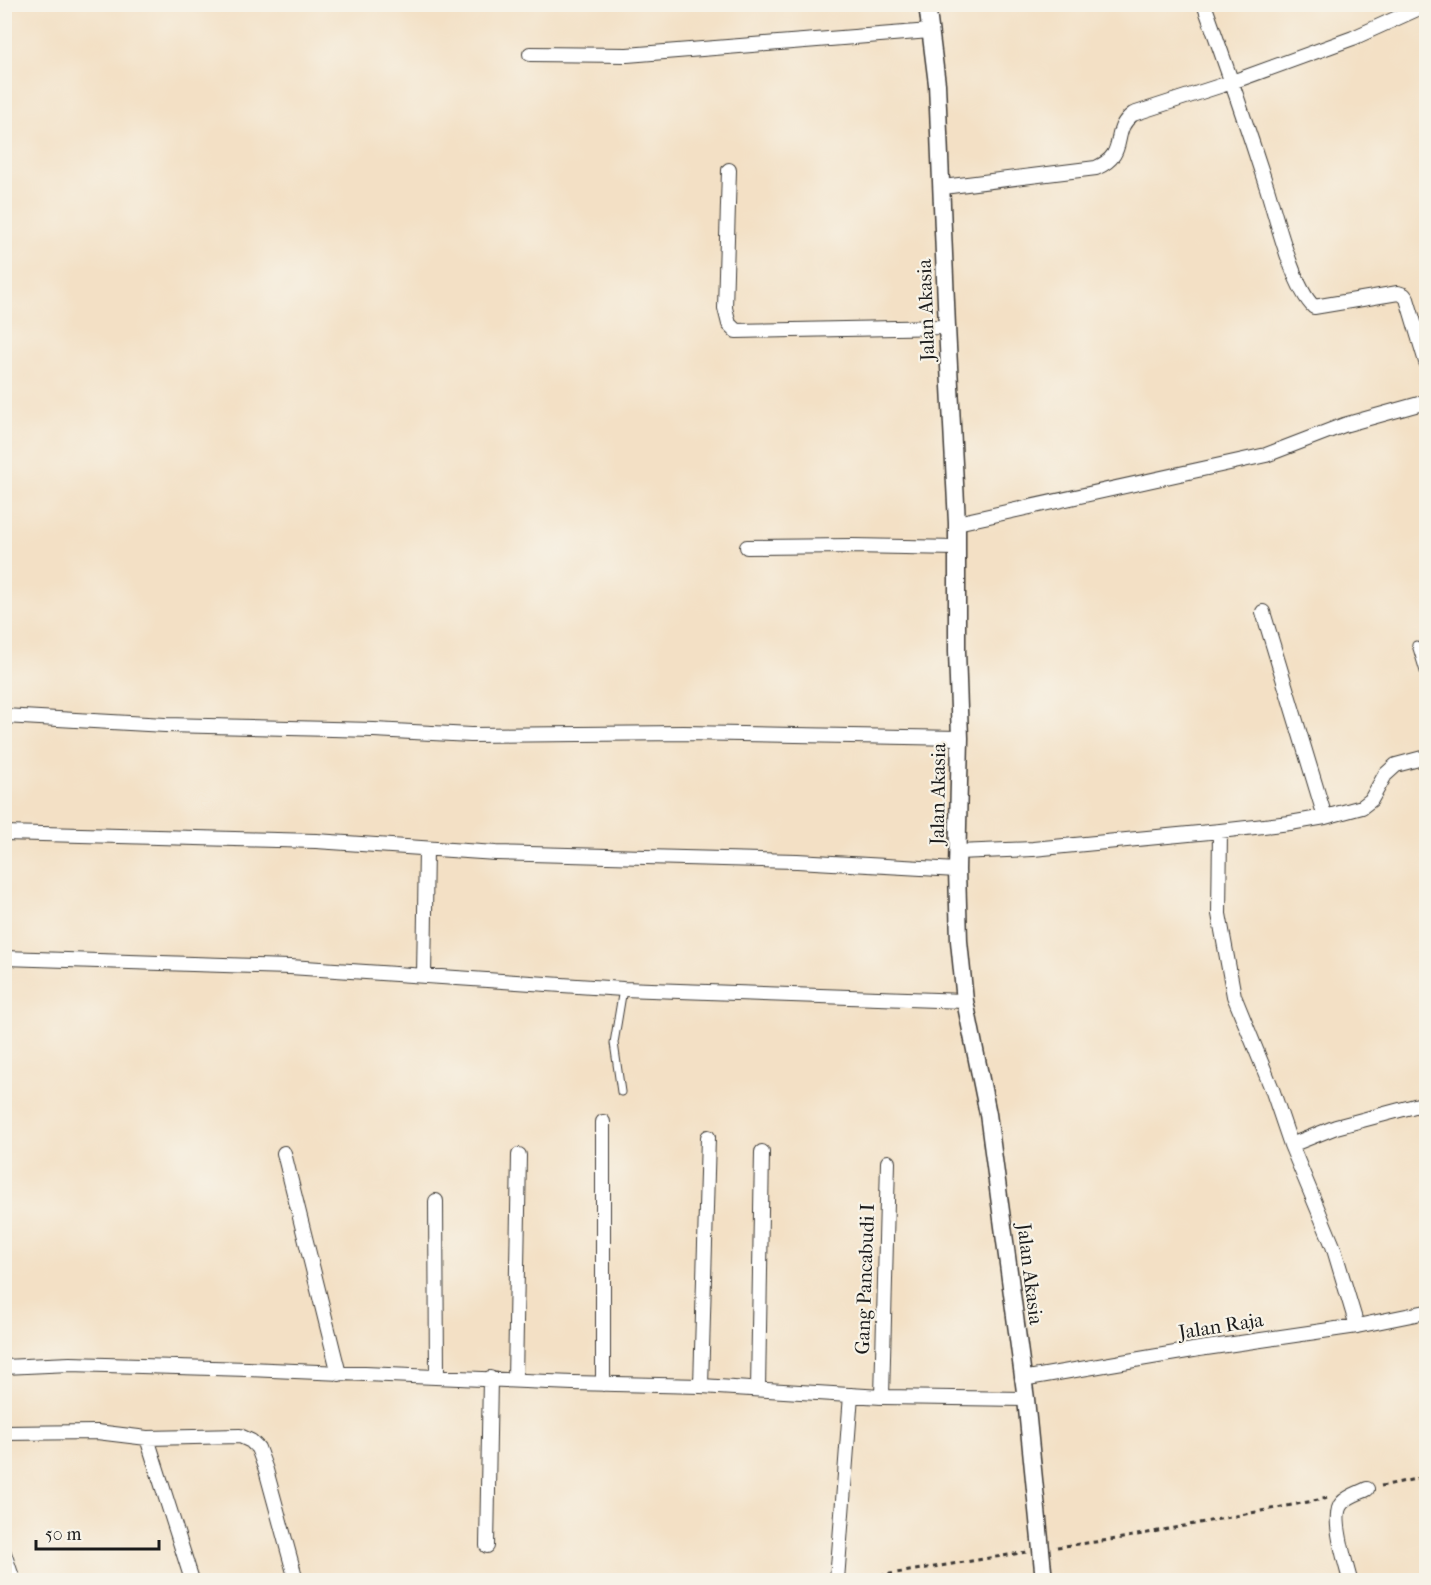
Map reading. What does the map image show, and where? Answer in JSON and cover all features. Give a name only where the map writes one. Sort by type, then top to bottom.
[{"type":"street","name":"Jalan Akasia","points":[[927,4],[937,84],[943,187],[947,327],[957,523],[960,738],[957,852],[959,941],[965,1001],[988,1114],[1026,1399],[1044,1581]]},
{"type":"street","points":[[1204,4],[1306,300],[1314,307],[1398,293],[1404,295],[1426,362]]},
{"type":"street","points":[[943,187],[1096,168],[1108,162],[1115,154],[1125,120],[1132,114],[1353,38],[1426,5]]},
{"type":"street","points":[[530,54],[627,55],[930,31]]},
{"type":"street","points":[[729,170],[725,308],[729,324],[736,331],[947,327]]},
{"type":"street","points":[[957,523],[1266,455],[1344,425],[1426,402]]},
{"type":"street","points":[[747,548],[852,546],[957,548]]},
{"type":"street","points":[[1263,612],[1324,817]]},
{"type":"street","points":[[4,716],[165,725],[374,730],[471,735],[683,733],[960,738]]},
{"type":"street","points":[[957,852],[1033,849],[1290,824],[1362,807],[1371,800],[1385,775],[1396,765],[1426,757]]},
{"type":"street","points":[[1220,831],[1219,914],[1234,996],[1272,1089],[1291,1145],[1333,1246],[1357,1326]]},
{"type":"street","points":[[4,833],[316,841],[426,849],[797,861],[957,870]]},
{"type":"street","points":[[424,976],[426,849]]},
{"type":"street","points":[[4,958],[290,967],[623,989],[965,1001]]},
{"type":"street","points":[[1291,1145],[1336,1127],[1426,1103]]},
{"type":"street","points":[[603,1122],[603,1384]]},
{"type":"street","points":[[701,1386],[708,1137]]},
{"type":"street","points":[[758,1389],[762,1152]]},
{"type":"street","points":[[284,1153],[339,1374]]},
{"type":"street","points":[[515,1380],[519,1155]]},
{"type":"street","name":"Gang Pancabudi I","points":[[882,1397],[888,1162]]},
{"type":"street","points":[[436,1201],[437,1377]]},
{"type":"street","name":"Jalan Raja","points":[[1022,1379],[1199,1349],[1357,1326],[1426,1312]]},
{"type":"street","points":[[4,1367],[70,1364],[248,1369],[701,1386],[882,1397],[1026,1399]]},
{"type":"street","points":[[487,1546],[490,1378]]},
{"type":"street","points":[[837,1581],[851,1395]]},
{"type":"street","points":[[4,1433],[97,1432],[147,1438],[240,1437],[251,1441],[258,1448],[266,1470],[296,1581]]},
{"type":"street","points":[[147,1438],[192,1581]]},
{"type":"street","points":[[1350,1581],[1337,1522],[1338,1510],[1341,1503],[1367,1489]]},
{"type":"street","points":[[4,1553],[12,1581]]},
{"type":"lane","points":[[1416,645],[1426,678]]},
{"type":"lane","points":[[621,1092],[614,1043],[623,989]]},
{"type":"path","points":[[1367,1489],[1426,1478]]},
{"type":"path","points":[[847,1581],[1041,1549],[1117,1539],[1337,1496]]}]
